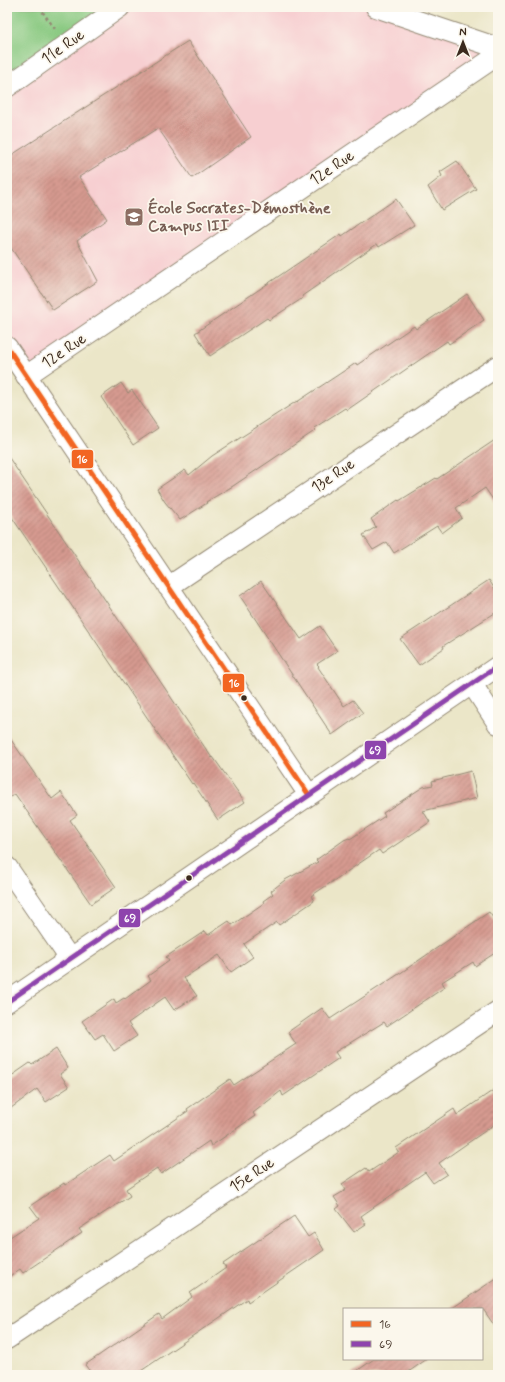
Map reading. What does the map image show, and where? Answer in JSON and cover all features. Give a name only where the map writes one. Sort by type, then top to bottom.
[{"type":"street","name":"11e Rue","points":[[7,87],[120,7]]},
{"type":"street","points":[[376,7],[498,48]]},
{"type":"street","name":"12e Rue","points":[[26,376],[498,55]]},
{"type":"street","points":[[7,347],[309,795]]},
{"type":"street","name":"13e Rue","points":[[168,587],[498,366]]},
{"type":"street","points":[[7,1002],[498,666]]},
{"type":"street","points":[[472,684],[498,724]]},
{"type":"street","points":[[7,867],[70,959]]},
{"type":"street","name":"15e Rue","points":[[7,1339],[498,1011]]},
{"type":"path","points":[[39,7],[66,45]]},
{"type":"shaded area","name":"École Socrates-Démosthène Campus III","points":[[120,7],[376,7],[498,48],[26,376],[7,347],[7,87]]},
{"type":"green space","points":[[7,7],[120,7],[7,87]]},
{"type":"building","points":[[188,41],[251,137],[192,178],[158,128],[79,177],[107,219],[77,241],[98,281],[53,310],[7,242],[7,158]]},
{"type":"building","points":[[457,161],[476,189],[442,210],[428,187],[442,176],[440,172]]},
{"type":"building","points":[[396,199],[414,225],[379,247],[377,244],[302,296],[303,298],[269,320],[267,318],[210,356],[195,333],[341,234],[342,236]]},
{"type":"building","points":[[467,294],[484,320],[449,344],[447,341],[347,410],[345,408],[314,428],[316,430],[180,520],[165,502],[157,489],[185,470],[189,475],[212,456],[356,363],[357,365],[414,326],[416,329]]},
{"type":"building","points":[[121,383],[128,393],[132,390],[158,428],[133,445],[101,397]]},
{"type":"building","points":[[498,438],[498,507],[485,488],[456,508],[462,518],[442,533],[437,526],[394,553],[387,542],[373,550],[363,535],[376,527],[371,519],[398,500],[399,501],[436,478],[437,479]]},
{"type":"building","points":[[7,455],[212,758],[213,757],[245,802],[218,820],[193,783],[192,784],[7,510]]},
{"type":"building","points":[[489,580],[498,594],[498,611],[443,646],[444,648],[419,665],[400,639]]},
{"type":"building","points":[[261,581],[301,639],[320,626],[337,651],[317,664],[319,666],[318,667],[344,706],[353,700],[363,713],[332,735],[240,596]]},
{"type":"building","points":[[7,734],[52,799],[61,792],[77,815],[70,820],[116,887],[91,904],[15,794],[7,799]]},
{"type":"building","points":[[471,771],[477,798],[423,811],[430,822],[382,854],[379,850],[311,896],[314,901],[279,925],[277,922],[244,944],[253,957],[231,972],[219,955],[184,978],[197,996],[174,1010],[165,997],[128,1023],[137,1036],[114,1051],[103,1034],[95,1039],[82,1021],[114,999],[116,1003],[124,998],[125,999],[151,980],[148,976],[169,961],[166,957],[205,931],[208,935],[229,921],[232,925],[264,903],[263,901],[273,894],[271,891],[285,880],[318,862],[316,860],[344,840],[350,839],[385,816],[383,813],[423,787],[433,785],[432,781]]},
{"type":"building","points":[[489,912],[498,925],[498,951],[475,966],[473,962],[442,982],[445,987],[387,1026],[384,1022],[335,1052],[339,1058],[283,1096],[281,1091],[253,1113],[255,1116],[211,1146],[209,1141],[161,1174],[157,1168],[126,1189],[130,1196],[79,1229],[82,1233],[23,1273],[20,1269],[7,1278],[7,1239],[39,1218],[30,1206],[110,1155],[114,1161],[188,1111],[187,1109],[230,1079],[234,1085],[296,1044],[288,1032],[322,1008],[330,1019],[402,972]]},
{"type":"building","points":[[56,1049],[68,1068],[60,1074],[69,1087],[46,1102],[37,1089],[7,1111],[7,1079],[30,1063],[32,1065]]},
{"type":"building","points":[[498,1087],[498,1122],[439,1163],[447,1174],[433,1183],[425,1172],[361,1216],[366,1224],[354,1232],[336,1209],[340,1206],[334,1197],[346,1190],[342,1184],[366,1168],[369,1172],[399,1152],[396,1148],[454,1109],[457,1115]]},
{"type":"building","points":[[294,1216],[308,1237],[314,1233],[324,1250],[248,1302],[247,1299],[135,1375],[93,1375],[85,1365],[159,1314],[162,1319],[192,1297],[190,1293],[226,1268],[223,1264]]},
{"type":"building","points":[[498,1277],[498,1331],[483,1308],[452,1308]]},
{"type":"building","points":[[373,1360],[426,1360],[404,1375],[351,1375]]},
{"type":"transit line","name":"16","points":[[7,347],[309,795]]},
{"type":"transit line","name":"69","points":[[7,1002],[498,666]]},
{"type":"place","name":"École Socrates-Démosthène Campus III","points":[[134,217]]}]
